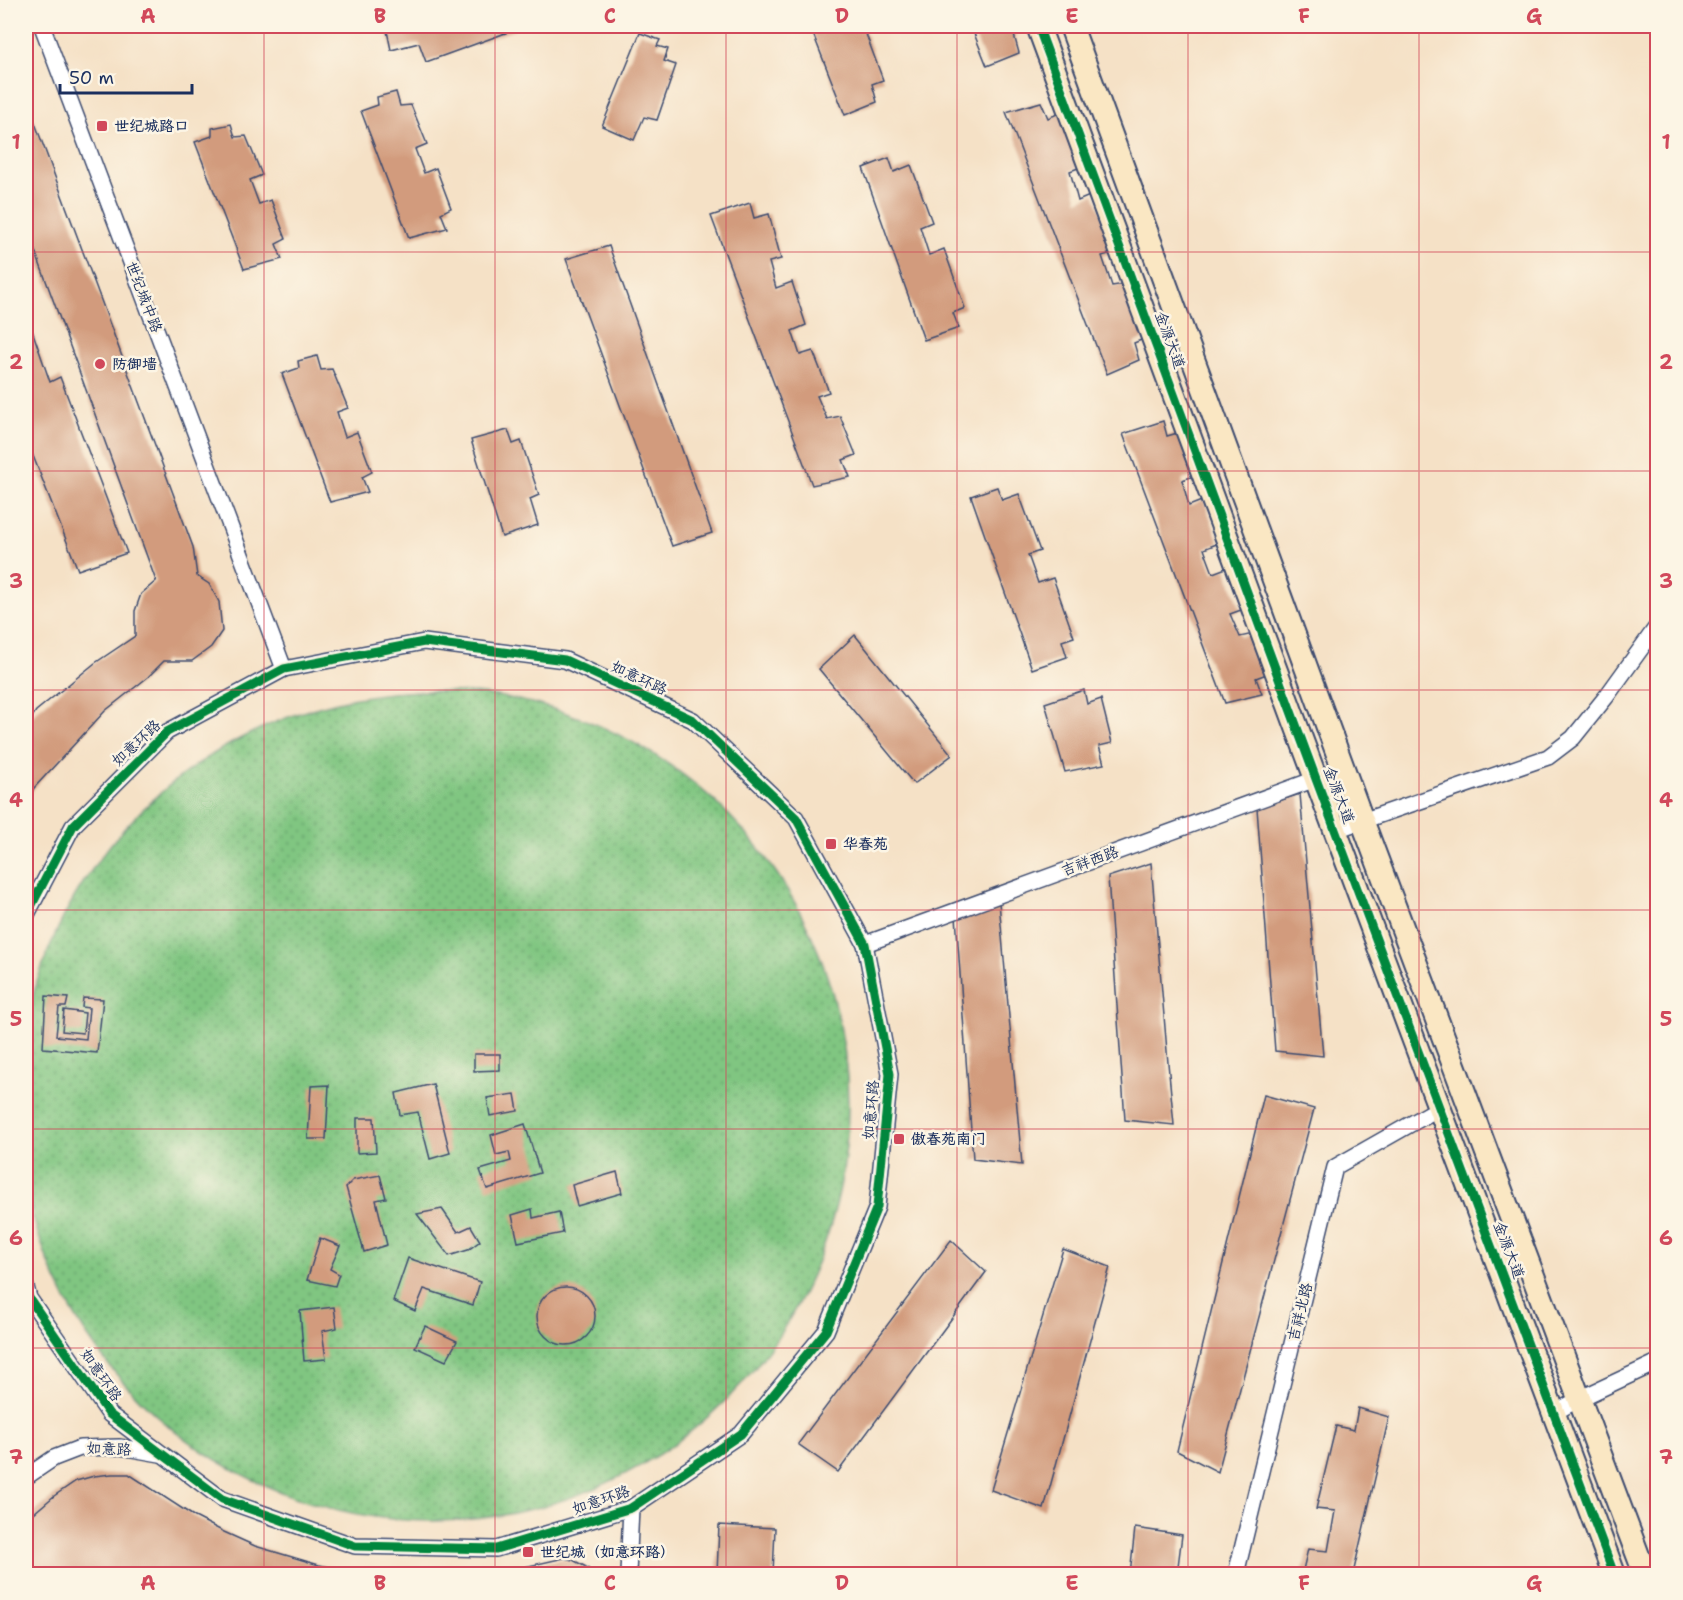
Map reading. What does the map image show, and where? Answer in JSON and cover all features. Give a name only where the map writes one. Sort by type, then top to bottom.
[{"type":"street","name":"世纪城中路","points":[[42,26],[284,669]]},
{"type":"street","name":"金源大道","points":[[1038,26],[1316,779],[1614,1575]]},
{"type":"street","name":"金源大道","points":[[1071,26],[1343,769],[1645,1575]]},
{"type":"street","points":[[1336,830],[1548,757],[1573,738],[1658,625]]},
{"type":"street","name":"如意环路","points":[[26,916],[73,826],[167,732],[284,669],[424,642],[565,660],[693,720],[796,818],[865,944],[890,1074],[877,1207],[826,1330],[741,1434],[631,1509],[496,1549],[355,1546],[222,1499],[110,1414],[29,1298],[26,1287]]},
{"type":"street","name":"吉祥西路","points":[[865,944],[1343,769]]},
{"type":"street","name":"吉祥北路","points":[[1236,1575],[1335,1167],[1439,1108]]},
{"type":"street","points":[[1554,1413],[1658,1362]]},
{"type":"street","name":"如意路","points":[[26,1477],[54,1458],[80,1448],[120,1447],[163,1454]]},
{"type":"street","points":[[628,1575],[631,1509]]},
{"type":"green space","points":[[433,691],[474,693],[514,699],[553,709],[592,723],[629,740],[663,761],[696,785],[726,813],[754,843],[778,876],[799,910],[816,947],[830,986],[840,1025],[846,1065],[848,1106],[846,1147],[840,1187],[830,1226],[816,1265],[799,1302],[778,1336],[754,1369],[726,1399],[696,1427],[663,1451],[629,1472],[592,1489],[553,1503],[514,1513],[474,1519],[433,1521],[392,1519],[352,1513],[313,1503],[274,1489],[237,1472],[203,1451],[170,1427],[140,1399],[112,1369],[88,1336],[67,1302],[50,1265],[36,1226],[26,1187],[20,1147],[18,1106],[20,1065],[26,1025],[36,986],[50,947],[67,910],[88,876],[112,843],[140,813],[170,785],[203,761],[237,740],[274,723],[313,709],[352,699],[392,693]]},
{"type":"building","points":[[386,26],[525,26],[426,62],[419,43],[391,50]]},
{"type":"building","points":[[810,26],[849,26],[849,28],[863,26],[883,80],[872,84],[877,102],[845,115]]},
{"type":"building","points":[[971,26],[1023,26],[1025,31],[1014,35],[1019,53],[987,66]]},
{"type":"building","points":[[640,33],[660,40],[657,46],[668,49],[664,61],[676,65],[657,120],[644,117],[634,140],[602,126]]},
{"type":"building","points":[[396,92],[400,106],[411,105],[427,144],[415,149],[424,173],[436,168],[451,208],[441,213],[447,228],[409,238],[361,111],[378,105],[377,97]]},
{"type":"building","name":"防御墙","points":[[26,99],[193,547],[197,576],[209,584],[219,602],[222,631],[211,647],[192,661],[164,661],[148,677],[105,711],[34,788],[26,802],[26,726],[36,711],[95,663],[135,636],[135,611],[141,594],[156,581],[26,226]]},
{"type":"building","points":[[1041,102],[1048,118],[1062,112],[1081,167],[1070,171],[1078,201],[1094,194],[1115,252],[1102,256],[1112,286],[1125,284],[1146,338],[1134,343],[1139,360],[1107,374],[1006,112]]},
{"type":"building","points":[[231,124],[235,137],[246,136],[262,175],[250,180],[259,204],[271,200],[286,239],[276,244],[282,259],[244,269],[195,142],[212,136],[212,128]]},
{"type":"building","points":[[889,158],[894,172],[911,165],[932,222],[920,227],[929,255],[944,249],[965,308],[953,313],[959,328],[924,340],[863,168]]},
{"type":"building","points":[[750,203],[754,218],[769,214],[781,259],[769,262],[776,288],[792,282],[806,325],[792,331],[800,355],[813,351],[829,392],[817,396],[827,419],[840,416],[856,455],[843,460],[850,477],[812,485],[711,216]]},
{"type":"building","points":[[609,246],[712,533],[672,546],[566,259]]},
{"type":"building","points":[[26,313],[50,382],[60,377],[127,553],[78,570],[26,438]]},
{"type":"building","points":[[317,356],[321,370],[332,369],[348,408],[337,412],[345,437],[357,432],[372,472],[362,477],[368,492],[330,502],[282,374],[299,368],[298,361]]},
{"type":"building","points":[[1163,421],[1167,436],[1181,432],[1194,476],[1182,480],[1189,506],[1204,500],[1219,543],[1204,549],[1213,573],[1226,568],[1241,610],[1230,614],[1240,637],[1253,634],[1269,673],[1256,678],[1262,694],[1225,703],[1123,434]]},
{"type":"building","points":[[508,430],[513,444],[521,441],[539,495],[530,499],[538,525],[502,537],[471,440]]},
{"type":"building","points":[[997,487],[1002,500],[1019,494],[1040,551],[1028,555],[1038,583],[1053,578],[1074,637],[1062,641],[1067,657],[1032,669],[971,496]]},
{"type":"building","points":[[855,635],[952,755],[914,784],[819,669]]},
{"type":"building","points":[[1084,690],[1087,704],[1101,699],[1112,743],[1099,746],[1104,764],[1065,772],[1045,703]]},
{"type":"building","points":[[1300,794],[1323,1056],[1275,1051],[1257,808]]},
{"type":"building","points":[[1151,863],[1174,1125],[1125,1120],[1108,877]]},
{"type":"building","points":[[999,902],[1022,1165],[973,1159],[956,916]]},
{"type":"building","points":[[46,996],[68,998],[66,1007],[59,1007],[56,1036],[86,1039],[89,1008],[82,1007],[83,998],[103,999],[97,1053],[43,1048]]},
{"type":"building","points":[[64,1010],[85,1013],[83,1033],[62,1031]]},
{"type":"building","points":[[474,1054],[500,1054],[500,1070],[474,1071]]},
{"type":"building","points":[[433,1084],[450,1153],[430,1159],[418,1112],[400,1115],[396,1093]]},
{"type":"building","points":[[329,1085],[326,1139],[308,1139],[311,1086]]},
{"type":"building","points":[[515,1094],[518,1111],[490,1116],[487,1098]]},
{"type":"building","points":[[1264,1095],[1314,1109],[1218,1472],[1177,1451]]},
{"type":"building","points":[[357,1118],[374,1118],[376,1152],[357,1153]]},
{"type":"building","points":[[525,1124],[540,1173],[487,1189],[480,1170],[511,1161],[509,1152],[496,1155],[491,1135]]},
{"type":"building","points":[[617,1172],[622,1193],[577,1206],[572,1185]]},
{"type":"building","points":[[380,1175],[386,1198],[376,1200],[387,1245],[364,1252],[346,1187],[353,1180]]},
{"type":"building","points":[[442,1209],[458,1232],[471,1226],[480,1241],[468,1250],[449,1256],[417,1214]]},
{"type":"building","points":[[532,1209],[533,1218],[559,1212],[563,1233],[518,1242],[512,1215]]},
{"type":"building","points":[[320,1238],[340,1246],[330,1269],[339,1274],[335,1286],[307,1280]]},
{"type":"building","points":[[951,1240],[986,1272],[838,1472],[798,1444]]},
{"type":"building","points":[[1063,1249],[1110,1267],[1044,1509],[991,1490]]},
{"type":"building","points":[[408,1258],[480,1282],[473,1305],[424,1289],[415,1311],[393,1301]]},
{"type":"building","points":[[560,1287],[572,1287],[587,1295],[595,1310],[595,1322],[587,1337],[572,1345],[560,1345],[545,1337],[537,1322],[537,1310],[545,1295]]},
{"type":"building","points":[[334,1307],[337,1328],[322,1331],[326,1359],[304,1361],[300,1311]]},
{"type":"building","points":[[425,1326],[457,1341],[446,1361],[415,1347]]},
{"type":"building","points":[[1358,1408],[1389,1417],[1353,1574],[1302,1574],[1308,1549],[1328,1551],[1335,1511],[1316,1509],[1336,1426],[1354,1430]]},
{"type":"building","points":[[112,1474],[129,1474],[195,1517],[255,1546],[319,1565],[362,1574],[26,1574],[27,1519],[76,1481]]},
{"type":"building","points":[[719,1525],[775,1528],[773,1574],[717,1574]]},
{"type":"building","points":[[1135,1528],[1182,1535],[1177,1574],[1130,1574]]},
{"type":"building","points":[[564,1558],[573,1560],[595,1574],[493,1574]]},
{"type":"cycle path","points":[[1038,26],[1316,779],[1614,1574]]},
{"type":"cycle path","points":[[26,916],[73,826],[167,732],[284,669],[424,642],[565,660],[693,720],[796,818],[865,944],[890,1074],[877,1207],[826,1331],[741,1434],[631,1508],[496,1549],[355,1546],[222,1499],[109,1414],[29,1298],[26,1287]]},
{"type":"place","name":"世纪城路口","points":[[102,126]]},
{"type":"place","name":"防御墙","points":[[100,364]]},
{"type":"place","name":"华春苑","points":[[831,844]]},
{"type":"place","name":"傲春苑南门","points":[[899,1139]]},
{"type":"place","name":"世纪城（如意环路）","points":[[528,1552]]}]
